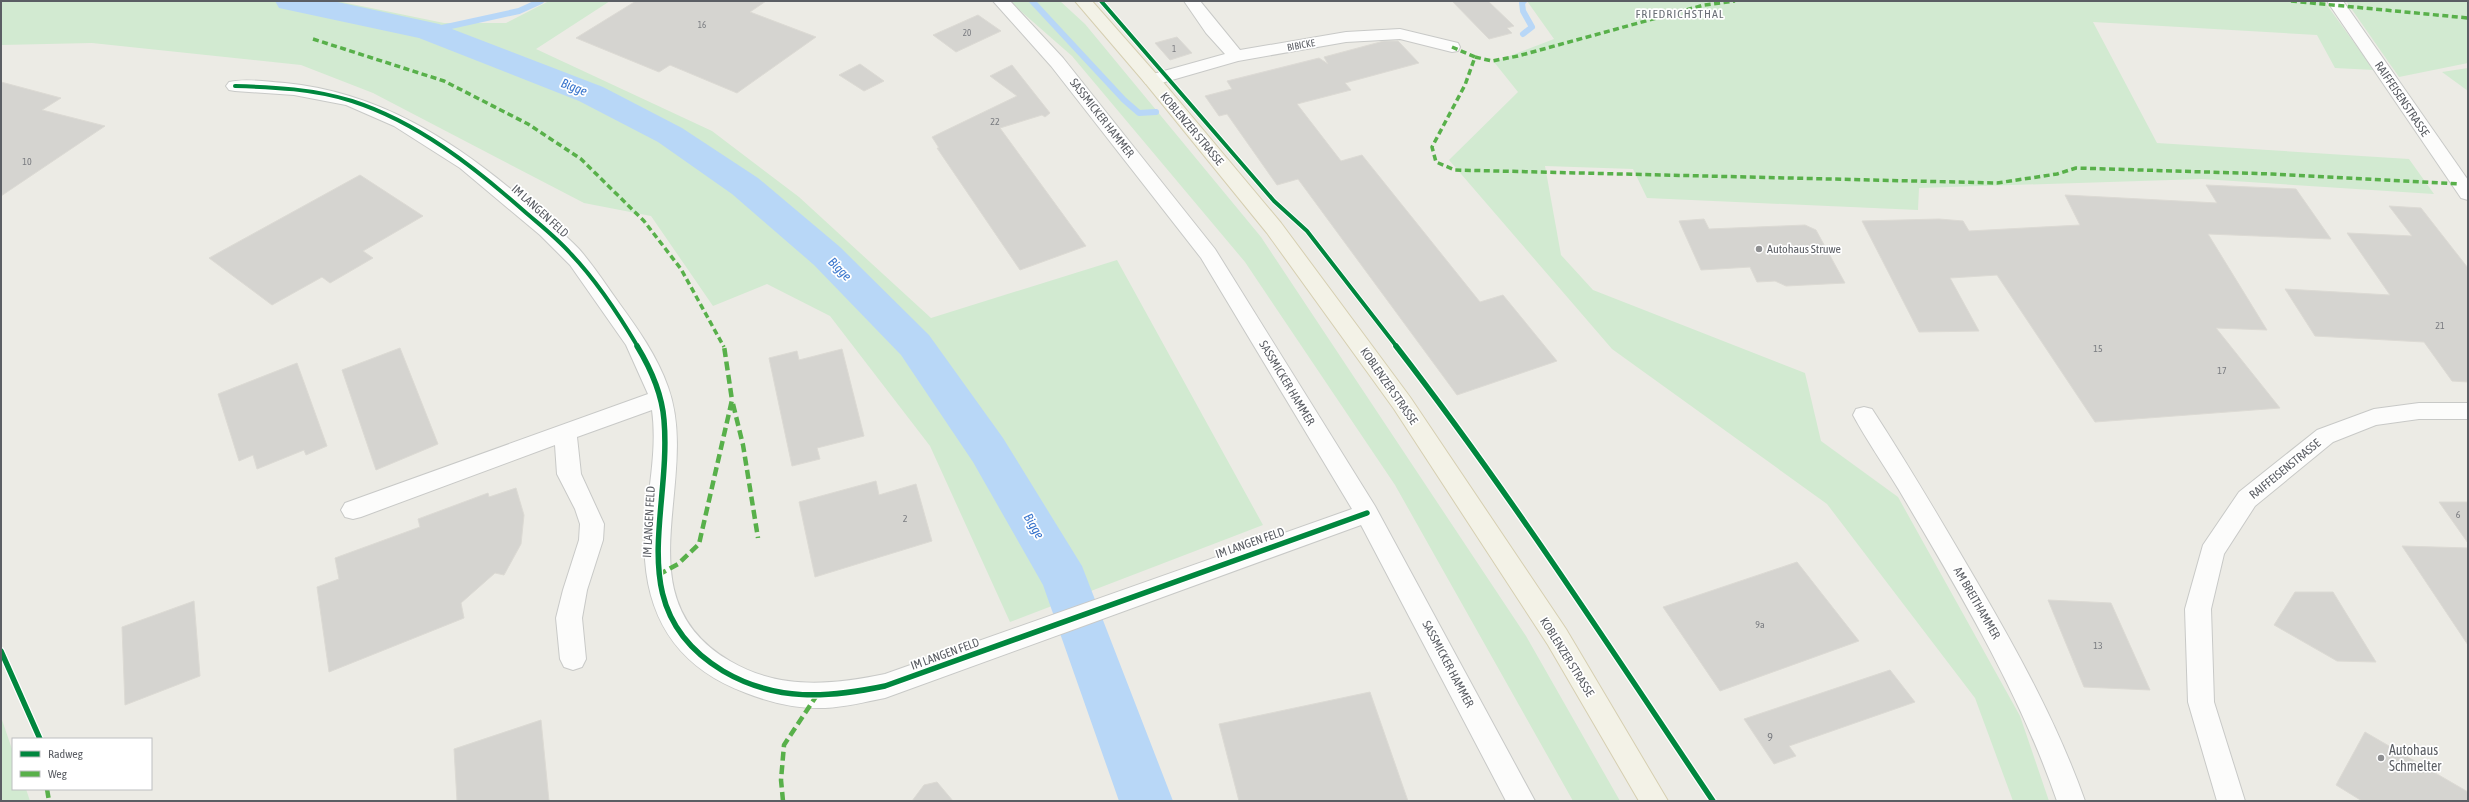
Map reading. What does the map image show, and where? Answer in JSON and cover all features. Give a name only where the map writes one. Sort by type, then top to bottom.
[{"type":"main road","name":"KOBLENZER STRASSE","points":[[1083,1],[1152,80],[1274,228],[1402,403],[1557,637],[1654,801]]},
{"type":"street","name":"SASSMICKER HAMMER","points":[[1001,1],[1057,62],[1208,254],[1367,513],[1521,801]]},
{"type":"street","points":[[1192,1],[1212,29],[1236,56]]},
{"type":"street","name":"RAIFFEISENSTRASSE","points":[[2337,3],[2468,194]]},
{"type":"street","name":"BIBICKE","points":[[1152,80],[1236,56],[1346,37],[1400,34],[1452,47]]},
{"type":"street","name":"IM LANGEN FELD","points":[[235,86],[307,90],[351,101],[417,130],[465,160],[488,178],[576,259],[642,350],[660,398],[664,429],[657,553],[658,581],[663,600],[672,621],[695,651],[716,668],[733,678],[769,689],[826,696],[885,686],[1031,634],[1134,594],[1367,513]]},
{"type":"street","points":[[354,510],[660,398]]},
{"type":"street","name":"RAIFFEISENSTRASSE","points":[[2230,801],[2201,702],[2198,609],[2212,552],[2247,499],[2325,436],[2374,417],[2419,411],[2468,411]]},
{"type":"street","name":"AM BREITHAMMER","points":[[1864,415],[1912,490],[2017,674],[2060,765],[2071,801]]},
{"type":"street","points":[[565,434],[569,474],[587,509],[592,524],[591,540],[575,590],[569,618],[573,660]]},
{"type":"green space","points":[[1,1],[337,1],[444,23],[506,23],[549,1],[610,1],[536,49],[712,131],[799,197],[931,318],[1117,260],[1263,525],[1010,622],[930,446],[830,316],[767,284],[713,306],[651,216],[584,203],[373,93],[301,65],[92,43],[1,45]]},
{"type":"green space","points":[[1009,1],[1060,1],[1085,24],[1261,237],[1526,636],[1620,801],[1573,801],[1395,485],[1245,262],[1072,56]]},
{"type":"green space","points":[[1527,1],[2324,1],[2374,70],[2335,68],[2317,35],[2093,22],[2157,143],[2409,159],[2434,194],[2202,179],[1919,188],[1918,210],[1647,198],[1633,169],[1545,166],[1561,255],[1593,290],[1805,373],[1821,441],[1898,497],[2020,716],[2049,801],[2013,801],[1975,698],[1827,504],[1612,349],[1449,160],[1518,92],[1494,62],[1554,39]]},
{"type":"green space","points":[[2346,1],[2468,1],[2468,63],[2399,77]]},
{"type":"green space","points":[[2468,68],[2468,91],[2442,72]]},
{"type":"green space","points":[[1,717],[12,749],[12,790],[26,790],[30,801],[1,801]]},
{"type":"building","points":[[636,1],[766,1],[750,12],[816,37],[737,93],[670,65],[659,72],[576,38]]},
{"type":"building","points":[[1452,1],[1488,1],[1514,26],[1507,28],[1512,33],[1489,39]]},
{"type":"building","points":[[978,15],[1001,31],[956,52],[933,35]]},
{"type":"building","points":[[1177,37],[1192,53],[1170,60],[1155,43]]},
{"type":"building","points":[[1384,41],[1398,41],[1419,63],[1345,83],[1351,90],[1297,104],[1341,161],[1362,155],[1480,302],[1503,295],[1557,361],[1457,395],[1298,179],[1277,185],[1227,114],[1219,116],[1205,96],[1232,89],[1227,81],[1319,58],[1328,64],[1324,57]]},
{"type":"building","points":[[860,64],[884,81],[864,91],[839,75]]},
{"type":"building","points":[[1012,65],[1050,113],[1045,117],[1042,115],[1000,128],[1086,246],[1020,270],[937,148],[939,148],[932,137],[1017,96],[990,76]]},
{"type":"building","points":[[1,82],[61,98],[42,110],[105,126],[1,196]]},
{"type":"building","points":[[360,175],[423,216],[363,251],[373,258],[330,283],[322,277],[272,305],[209,258]]},
{"type":"building","points":[[2206,185],[2296,189],[2331,239],[2208,234],[2267,330],[2216,328],[2280,408],[2095,422],[1997,275],[1950,278],[1979,331],[1919,332],[1862,221],[1939,219],[1963,221],[1969,231],[2080,225],[2065,195],[2217,203]]},
{"type":"building","points":[[2389,206],[2421,208],[2468,268],[2468,382],[2452,381],[2424,342],[2315,336],[2285,289],[2390,295],[2347,233],[2412,236]]},
{"type":"building","name":"Autohaus Struwe","points":[[1704,219],[1709,229],[1805,225],[1816,230],[1845,283],[1786,286],[1775,281],[1757,282],[1750,267],[1701,270],[1679,221]]},
{"type":"building","points":[[400,348],[438,444],[376,470],[342,370]]},
{"type":"building","points":[[842,349],[864,436],[817,448],[820,459],[792,466],[769,358],[797,351],[799,360]]},
{"type":"building","points":[[297,363],[327,446],[306,455],[304,450],[257,469],[253,455],[239,461],[218,394]]},
{"type":"building","points":[[876,481],[879,495],[916,484],[932,541],[815,577],[799,502]]},
{"type":"building","points":[[516,488],[524,515],[521,544],[504,575],[495,573],[461,603],[464,618],[329,672],[317,587],[339,579],[335,558],[420,527],[418,519],[488,493],[489,497]]},
{"type":"building","points":[[2439,502],[2468,502],[2468,543]]},
{"type":"building","points":[[2402,546],[2468,548],[2468,645]]},
{"type":"building","points":[[1797,562],[1859,641],[1720,691],[1663,607]]},
{"type":"building","points":[[2295,592],[2333,592],[2376,662],[2337,661],[2274,625]]},
{"type":"building","points":[[2048,600],[2111,603],[2150,690],[2084,687]]},
{"type":"building","points":[[194,601],[200,676],[125,705],[122,627]]},
{"type":"building","points":[[1890,670],[1915,702],[1789,746],[1796,756],[1774,764],[1744,719]]},
{"type":"building","points":[[1370,692],[1408,801],[1239,801],[1219,724]]},
{"type":"building","points":[[541,720],[549,801],[457,801],[454,749]]},
{"type":"building","name":"Autohaus Schmelter","points":[[2365,732],[2468,792],[2468,801],[2362,801],[2336,785]]},
{"type":"building","points":[[937,782],[953,801],[912,801],[924,785]]},
{"type":"waterway","name":"Bigge","points":[[290,1],[428,31],[591,94],[670,135],[745,186],[827,256],[915,345],[988,450],[1065,580],[1146,801]]},
{"type":"waterway","points":[[428,31],[519,11],[541,1]]},
{"type":"waterway","points":[[1032,1],[1124,100],[1139,113],[1156,112]]},
{"type":"waterway","points":[[1523,34],[1532,27],[1523,11],[1522,3],[1524,1]]},
{"type":"marked path","points":[[1475,57],[1492,61],[1518,56],[1704,5],[1735,1]]},
{"type":"marked path","points":[[2291,1],[2468,18]]},
{"type":"marked path","points":[[313,39],[362,53],[444,81],[528,124],[581,159],[644,221],[681,269],[723,343],[732,400],[699,544],[678,564],[658,575]]},
{"type":"marked path","points":[[1452,47],[1475,57],[1465,85],[1432,147],[1436,162],[1455,170],[1997,183],[2057,174],[2076,168],[2272,174],[2460,184]]},
{"type":"marked path","points":[[733,404],[743,445],[758,538]]},
{"type":"marked path","points":[[783,801],[781,780],[784,745],[817,695]]},
{"type":"marked path","points":[[47,790],[49,801]]},
{"type":"cycle path","points":[[1101,1],[1274,201],[1307,231],[1429,389],[1591,619],[1713,801]]},
{"type":"cycle path","points":[[235,86],[309,91],[338,97],[352,101],[401,122],[446,148],[488,180],[554,236],[577,260],[590,276],[640,351],[652,374],[661,400],[664,418],[665,458],[657,559],[661,591],[671,619],[688,643],[709,662],[735,677],[763,688],[793,694],[824,696],[885,686],[1367,513]]},
{"type":"cycle path","points":[[1,651],[40,738]]},
{"type":"place","name":"Autohaus Struwe","points":[[1759,249]]},
{"type":"place","name":"Autohaus Schmelter","points":[[2381,758]]},
{"type":"district","name":"FRIEDRICHSTHAL","points":[[1680,14]]}]
